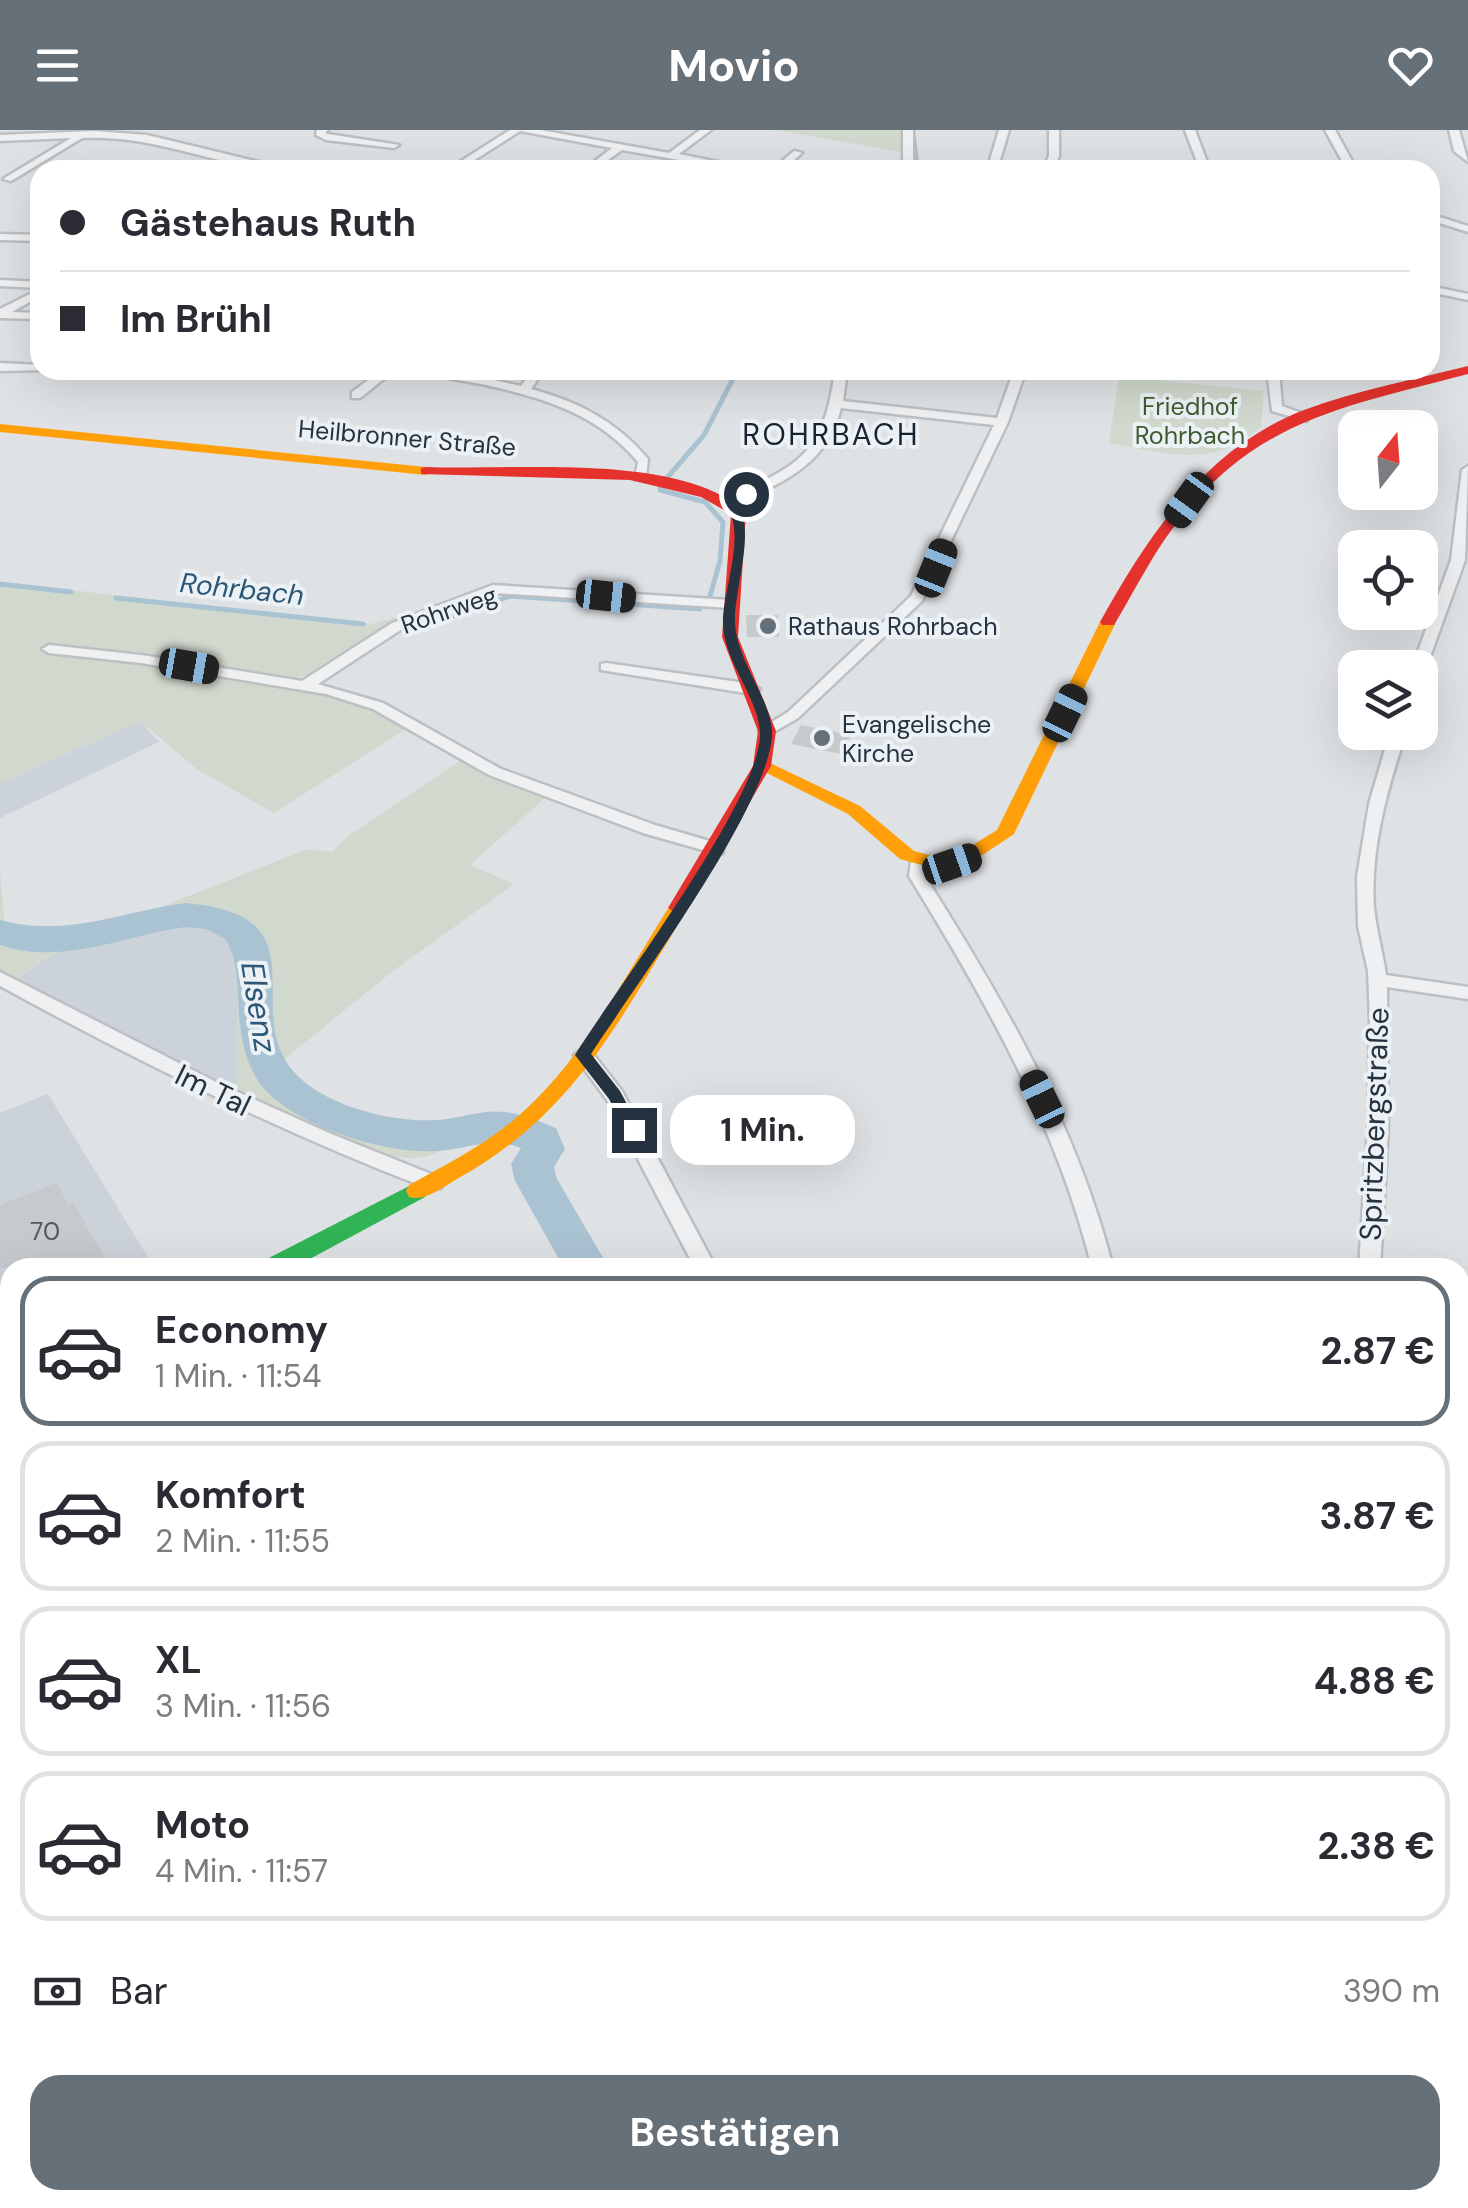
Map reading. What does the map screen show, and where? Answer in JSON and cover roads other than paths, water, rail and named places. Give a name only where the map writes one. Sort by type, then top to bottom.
[{"type":"main road","points":[[1440,376],[1468,370]]},
{"type":"main road","points":[[762,766],[840,800],[874,823],[891,845],[919,861],[952,864],[980,854],[1005,834],[1154,545],[1208,475],[1273,420],[1303,418],[1418,380]]},
{"type":"main road","name":"Heilbronner Straße","points":[[0,428],[455,474],[657,479],[728,501]]},
{"type":"main road","points":[[291,1258],[488,1154],[554,1093],[583,1055],[717,849],[762,766],[766,730],[730,638],[740,522],[739,512],[728,501]]},
{"type":"street","points":[[324,130],[319,133],[394,145]]},
{"type":"street","points":[[468,160],[516,130]]},
{"type":"street","points":[[524,130],[688,160]]},
{"type":"street","points":[[600,143],[618,130]]},
{"type":"street","points":[[670,156],[706,130]]},
{"type":"street","points":[[908,130],[908,160]]},
{"type":"street","points":[[995,160],[1004,130]]},
{"type":"street","points":[[1052,160],[1054,130]]},
{"type":"street","points":[[1190,130],[1201,160]]},
{"type":"street","points":[[1330,130],[1346,160]]},
{"type":"street","points":[[1454,130],[1459,151],[1468,158]]},
{"type":"street","points":[[0,138],[84,134],[141,137],[224,160]]},
{"type":"street","points":[[40,160],[84,134]]},
{"type":"street","points":[[602,160],[620,147]]},
{"type":"street","points":[[789,160],[797,153]]},
{"type":"street","points":[[8,179],[30,166]]},
{"type":"street","points":[[1440,220],[1468,228]]},
{"type":"street","points":[[0,238],[30,239]]},
{"type":"street","points":[[0,283],[30,287]]},
{"type":"street","points":[[1440,290],[1468,297]]},
{"type":"street","points":[[30,294],[0,314],[30,316]]},
{"type":"street","points":[[0,367],[30,368]]},
{"type":"street","points":[[356,395],[376,380]]},
{"type":"street","points":[[473,380],[593,414],[639,454],[657,479]]},
{"type":"street","points":[[523,392],[531,380]]},
{"type":"street","points":[[728,501],[772,482],[825,443],[840,404],[841,380]]},
{"type":"street","points":[[766,730],[794,715],[917,598],[1002,422],[1017,380]]},
{"type":"street","points":[[1273,380],[1273,420]]},
{"type":"street","points":[[840,404],[1002,422]]},
{"type":"street","points":[[1426,650],[1463,561],[1468,470]]},
{"type":"street","name":"Rohrweg","points":[[304,686],[397,626],[494,589],[730,604]]},
{"type":"street","points":[[50,649],[141,659],[304,686],[378,706],[495,772],[717,849]]},
{"type":"street","points":[[606,667],[752,689]]},
{"type":"street","name":"Spritzbergstraße","points":[[1370,1258],[1377,1178],[1378,980],[1366,924],[1372,813],[1392,750]]},
{"type":"street","points":[[919,861],[917,876],[978,972],[1042,1099],[1078,1186],[1101,1258]]},
{"type":"street","name":"Im Tal","points":[[0,978],[215,1092],[319,1140],[434,1183]]},
{"type":"street","name":"Spritzbergstraße","points":[[1378,980],[1468,993]]},
{"type":"street","points":[[583,1055],[615,1096],[701,1258]]},
{"type":"waterway","name":"Rohrbach","points":[[913,130],[917,160]]},
{"type":"waterway","name":"Rohrbach","points":[[710,596],[720,561],[723,522],[705,502],[660,490],[660,486],[704,435],[732,380]]},
{"type":"waterway","name":"Rohrbach","points":[[0,584],[71,592]]},
{"type":"waterway","name":"Rohrbach","points":[[412,630],[510,596],[700,609]]},
{"type":"waterway","name":"Rohrbach","points":[[116,598],[363,624]]},
{"type":"waterway","name":"Elsenz","points":[[0,932],[27,941],[58,941],[185,915],[214,918],[238,930],[249,945],[254,964],[258,1034],[265,1059],[280,1083],[306,1105],[392,1131],[438,1136],[505,1127],[541,1139],[544,1149],[532,1164],[536,1181],[581,1258]]},
{"type":"place","name":"Rathaus Rohrbach","points":[[768,626]]},
{"type":"place","name":"Evangelische Kirche","points":[[822,738]]},
{"type":"district","name":"ROHRBACH","points":[[831,434]]},
{"type":"park label","name":"Friedhof Rohrbach","points":[[1190,420]]}]
